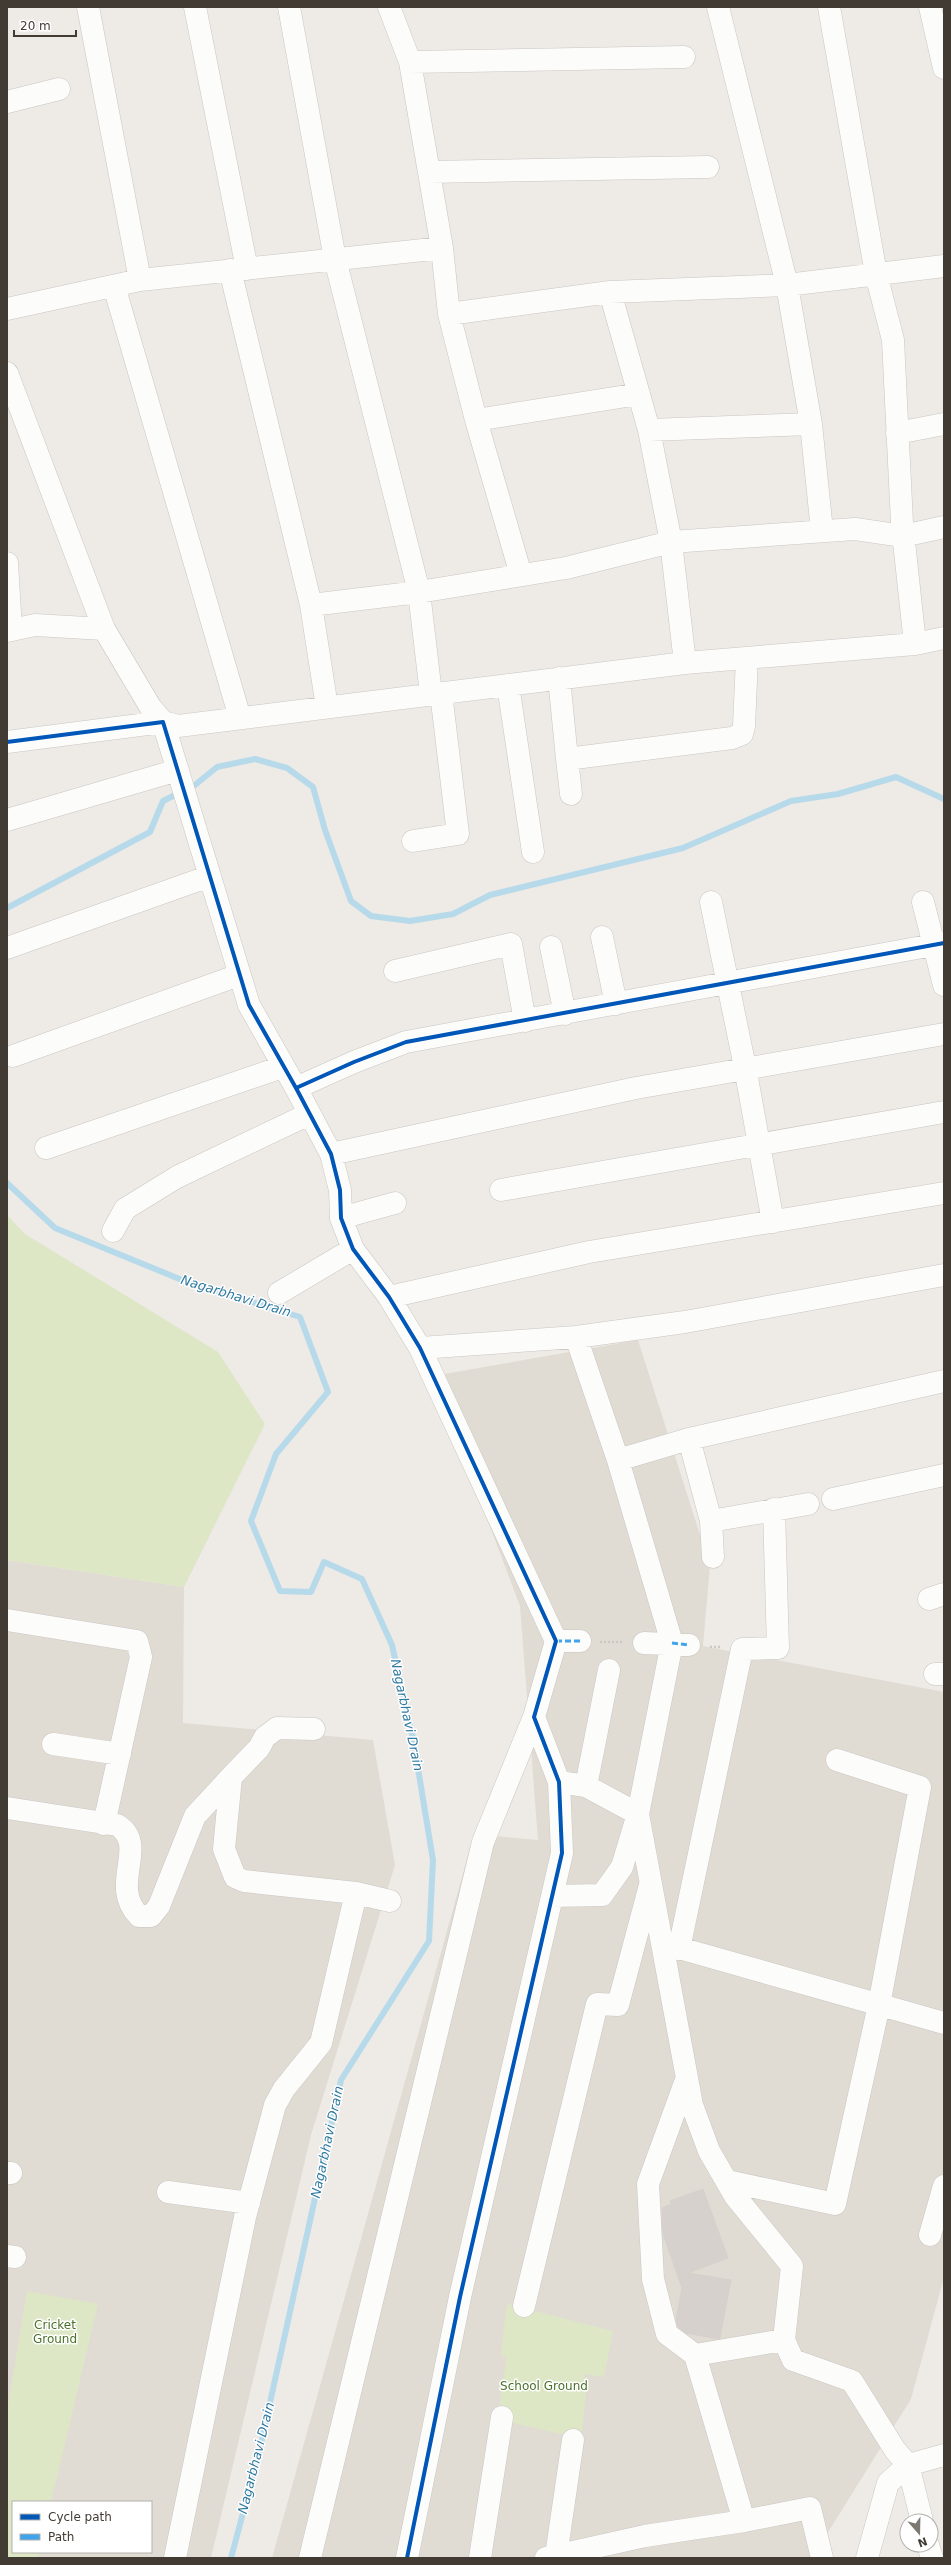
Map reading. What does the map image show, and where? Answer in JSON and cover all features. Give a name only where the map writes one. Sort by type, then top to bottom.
[{"type":"street","points":[[88,7],[140,280]]},
{"type":"street","points":[[195,7],[238,270],[311,605],[328,707]]},
{"type":"street","points":[[289,7],[335,259],[419,592],[458,834],[413,841]]},
{"type":"street","points":[[389,7],[410,62],[442,248],[449,314],[476,420],[522,575]]},
{"type":"street","points":[[718,7],[787,285],[811,424],[822,531]]},
{"type":"street","points":[[828,7],[876,274],[893,340],[903,536],[915,644]]},
{"type":"street","points":[[930,7],[944,68]]},
{"type":"street","points":[[410,62],[684,57]]},
{"type":"street","points":[[7,102],[59,89]]},
{"type":"street","points":[[429,172],[708,167]]},
{"type":"street","points":[[7,309],[140,280],[442,248]]},
{"type":"street","points":[[449,314],[610,292],[787,285],[944,266]]},
{"type":"street","points":[[114,286],[240,718]]},
{"type":"street","points":[[610,292],[649,430],[671,542],[685,663]]},
{"type":"street","points":[[7,373],[104,629],[151,708],[163,722],[191,811],[239,975],[250,1006],[282,1067],[296,1088],[331,1154],[340,1190],[341,1218],[353,1249],[389,1297],[420,1348],[556,1641],[534,1717],[483,1842],[310,2558]]},
{"type":"street","points":[[476,420],[639,394]]},
{"type":"street","points":[[649,430],[811,424]]},
{"type":"street","points":[[897,433],[944,424]]},
{"type":"street","points":[[311,605],[419,592],[566,568],[671,542],[855,529],[903,536],[944,527]]},
{"type":"street","points":[[7,563],[9,630],[35,625],[56,625],[104,629]]},
{"type":"street","points":[[7,742],[163,722],[178,726],[685,663],[915,644],[944,638]]},
{"type":"street","points":[[567,759],[732,738],[742,734],[744,726],[747,658]]},
{"type":"street","points":[[560,678],[571,794]]},
{"type":"street","points":[[508,685],[533,852]]},
{"type":"street","points":[[7,820],[179,772]]},
{"type":"street","points":[[7,948],[210,876]]},
{"type":"street","points":[[711,902],[745,1067],[773,1222]]},
{"type":"street","points":[[923,902],[939,944],[944,985]]},
{"type":"street","points":[[602,937],[616,1004]]},
{"type":"street","points":[[395,971],[511,944],[525,1021]]},
{"type":"street","points":[[296,1088],[354,1062],[406,1042],[566,1014],[727,982],[939,944]]},
{"type":"street","points":[[551,947],[566,1014]]},
{"type":"street","points":[[13,1056],[239,975]]},
{"type":"street","points":[[331,1154],[636,1088],[745,1067],[944,1034]]},
{"type":"street","points":[[46,1148],[282,1067]]},
{"type":"street","points":[[501,1190],[576,1175],[759,1145],[944,1112]]},
{"type":"street","points":[[112,1230],[125,1209],[177,1177],[309,1114]]},
{"type":"street","points":[[389,1297],[589,1252],[944,1193]]},
{"type":"street","points":[[341,1218],[395,1203]]},
{"type":"street","points":[[279,1293],[353,1249]]},
{"type":"street","points":[[420,1348],[576,1337],[685,1322],[944,1275]]},
{"type":"street","points":[[552,1896],[602,1895],[622,1866],[638,1814],[681,1644],[576,1337]]},
{"type":"street","points":[[618,1460],[689,1439],[944,1381]]},
{"type":"street","points":[[689,1439],[711,1521],[713,1557]]},
{"type":"street","points":[[833,1499],[944,1474]]},
{"type":"street","points":[[711,1521],[808,1504]]},
{"type":"street","points":[[672,1946],[742,1649],[778,1648],[774,1509]]},
{"type":"street","points":[[7,1620],[138,1641],[141,1656],[120,1754],[99,1823]]},
{"type":"street","points":[[556,1641],[580,1641]]},
{"type":"street","points":[[644,1643],[681,1644]]},
{"type":"street","points":[[586,1786],[609,1670]]},
{"type":"street","points":[[407,2558],[460,2296],[562,1853],[559,1782],[534,1717]]},
{"type":"street","points":[[7,1808],[117,1825],[126,1830],[131,1841],[126,1886],[130,1906],[139,1916],[151,1916],[159,1906],[195,1816],[259,1748],[265,1737],[277,1728],[314,1729]]},
{"type":"street","points":[[53,1744],[120,1754]]},
{"type":"street","points":[[727,2181],[834,2204],[880,2005],[920,1787],[837,1760]]},
{"type":"street","points":[[231,1777],[224,1849],[235,1877],[244,1881],[356,1893],[390,1901]]},
{"type":"street","points":[[559,1782],[586,1786],[638,1814]]},
{"type":"street","points":[[638,1814],[651,1880],[672,1946],[687,2077],[692,2105],[709,2150],[735,2196],[792,2266],[784,2340],[793,2360],[852,2381],[895,2450],[908,2465],[920,2513]]},
{"type":"street","points":[[524,2306],[597,2004],[618,2005],[651,1880]]},
{"type":"street","points":[[175,2558],[249,2204],[274,2105],[284,2089],[321,2043],[356,1893]]},
{"type":"street","points":[[672,1946],[944,2023]]},
{"type":"street","points":[[687,2077],[648,2184],[653,2279],[667,2334],[695,2355],[744,2521]]},
{"type":"street","points":[[930,2235],[944,2186]]},
{"type":"street","points":[[168,2192],[249,2204]]},
{"type":"street","points":[[695,2355],[784,2340]]},
{"type":"street","points":[[480,2558],[502,2417]]},
{"type":"street","points":[[573,2440],[551,2557],[645,2536],[744,2521],[810,2508],[822,2558]]},
{"type":"street","points":[[867,2558],[888,2483],[908,2465],[944,2456]]},
{"type":"path","points":[[580,1641],[644,1643]]},
{"type":"path","points":[[681,1644],[742,1649]]},
{"type":"shaded area","points":[[638,1340],[710,1566],[703,1646],[944,1692],[944,2277],[911,2399],[812,2558],[272,2558],[474,1834],[538,1840],[520,1606],[433,1376]]},
{"type":"shaded area","points":[[7,1560],[184,1587],[183,1723],[373,1740],[395,1865],[311,2135],[211,2558],[7,2558]]},
{"type":"green space","points":[[7,1215],[25,1234],[218,1352],[265,1424],[184,1587],[7,1560]]},
{"type":"green space","name":"Cricket Ground","points":[[27,2291],[98,2304],[51,2501],[12,2501],[12,2553],[39,2553],[38,2558],[7,2558],[7,2413]]},
{"type":"green space","name":"School Ground","points":[[507,2304],[613,2331],[604,2377],[584,2374],[586,2395],[581,2439],[497,2419],[507,2358],[501,2355]]},
{"type":"building","points":[[703,2189],[728,2258],[689,2273],[731,2280],[720,2338],[718,2339],[686,2333],[678,2327],[676,2320],[682,2288],[663,2234],[662,2208],[671,2204],[670,2201]]},
{"type":"waterway","points":[[7,908],[150,832],[163,801],[195,785],[217,767],[255,759],[287,768],[313,787],[325,830],[351,901],[371,916],[410,921],[453,914],[490,895],[683,848],[791,801],[838,794],[896,777],[944,799]]},
{"type":"waterway","name":"Nagarbhavi Drain","points":[[7,1183],[55,1228],[182,1280],[300,1317],[328,1392],[276,1454],[251,1521],[280,1591],[311,1592],[324,1562],[362,1579],[392,1645],[413,1738],[433,1860],[429,1941],[341,2080],[258,2457],[231,2558]]},
{"type":"marked path","points":[[556,1641],[580,1641]]},
{"type":"marked path","points":[[672,1643],[689,1645]]},
{"type":"cycle path","points":[[7,742],[163,722],[249,1005],[296,1088],[354,1062],[406,1042],[944,943]]},
{"type":"cycle path","points":[[296,1088],[331,1154],[340,1190],[341,1218],[353,1249],[389,1297],[420,1348],[556,1641],[534,1717],[559,1782],[562,1853],[460,2297],[407,2558]]}]
